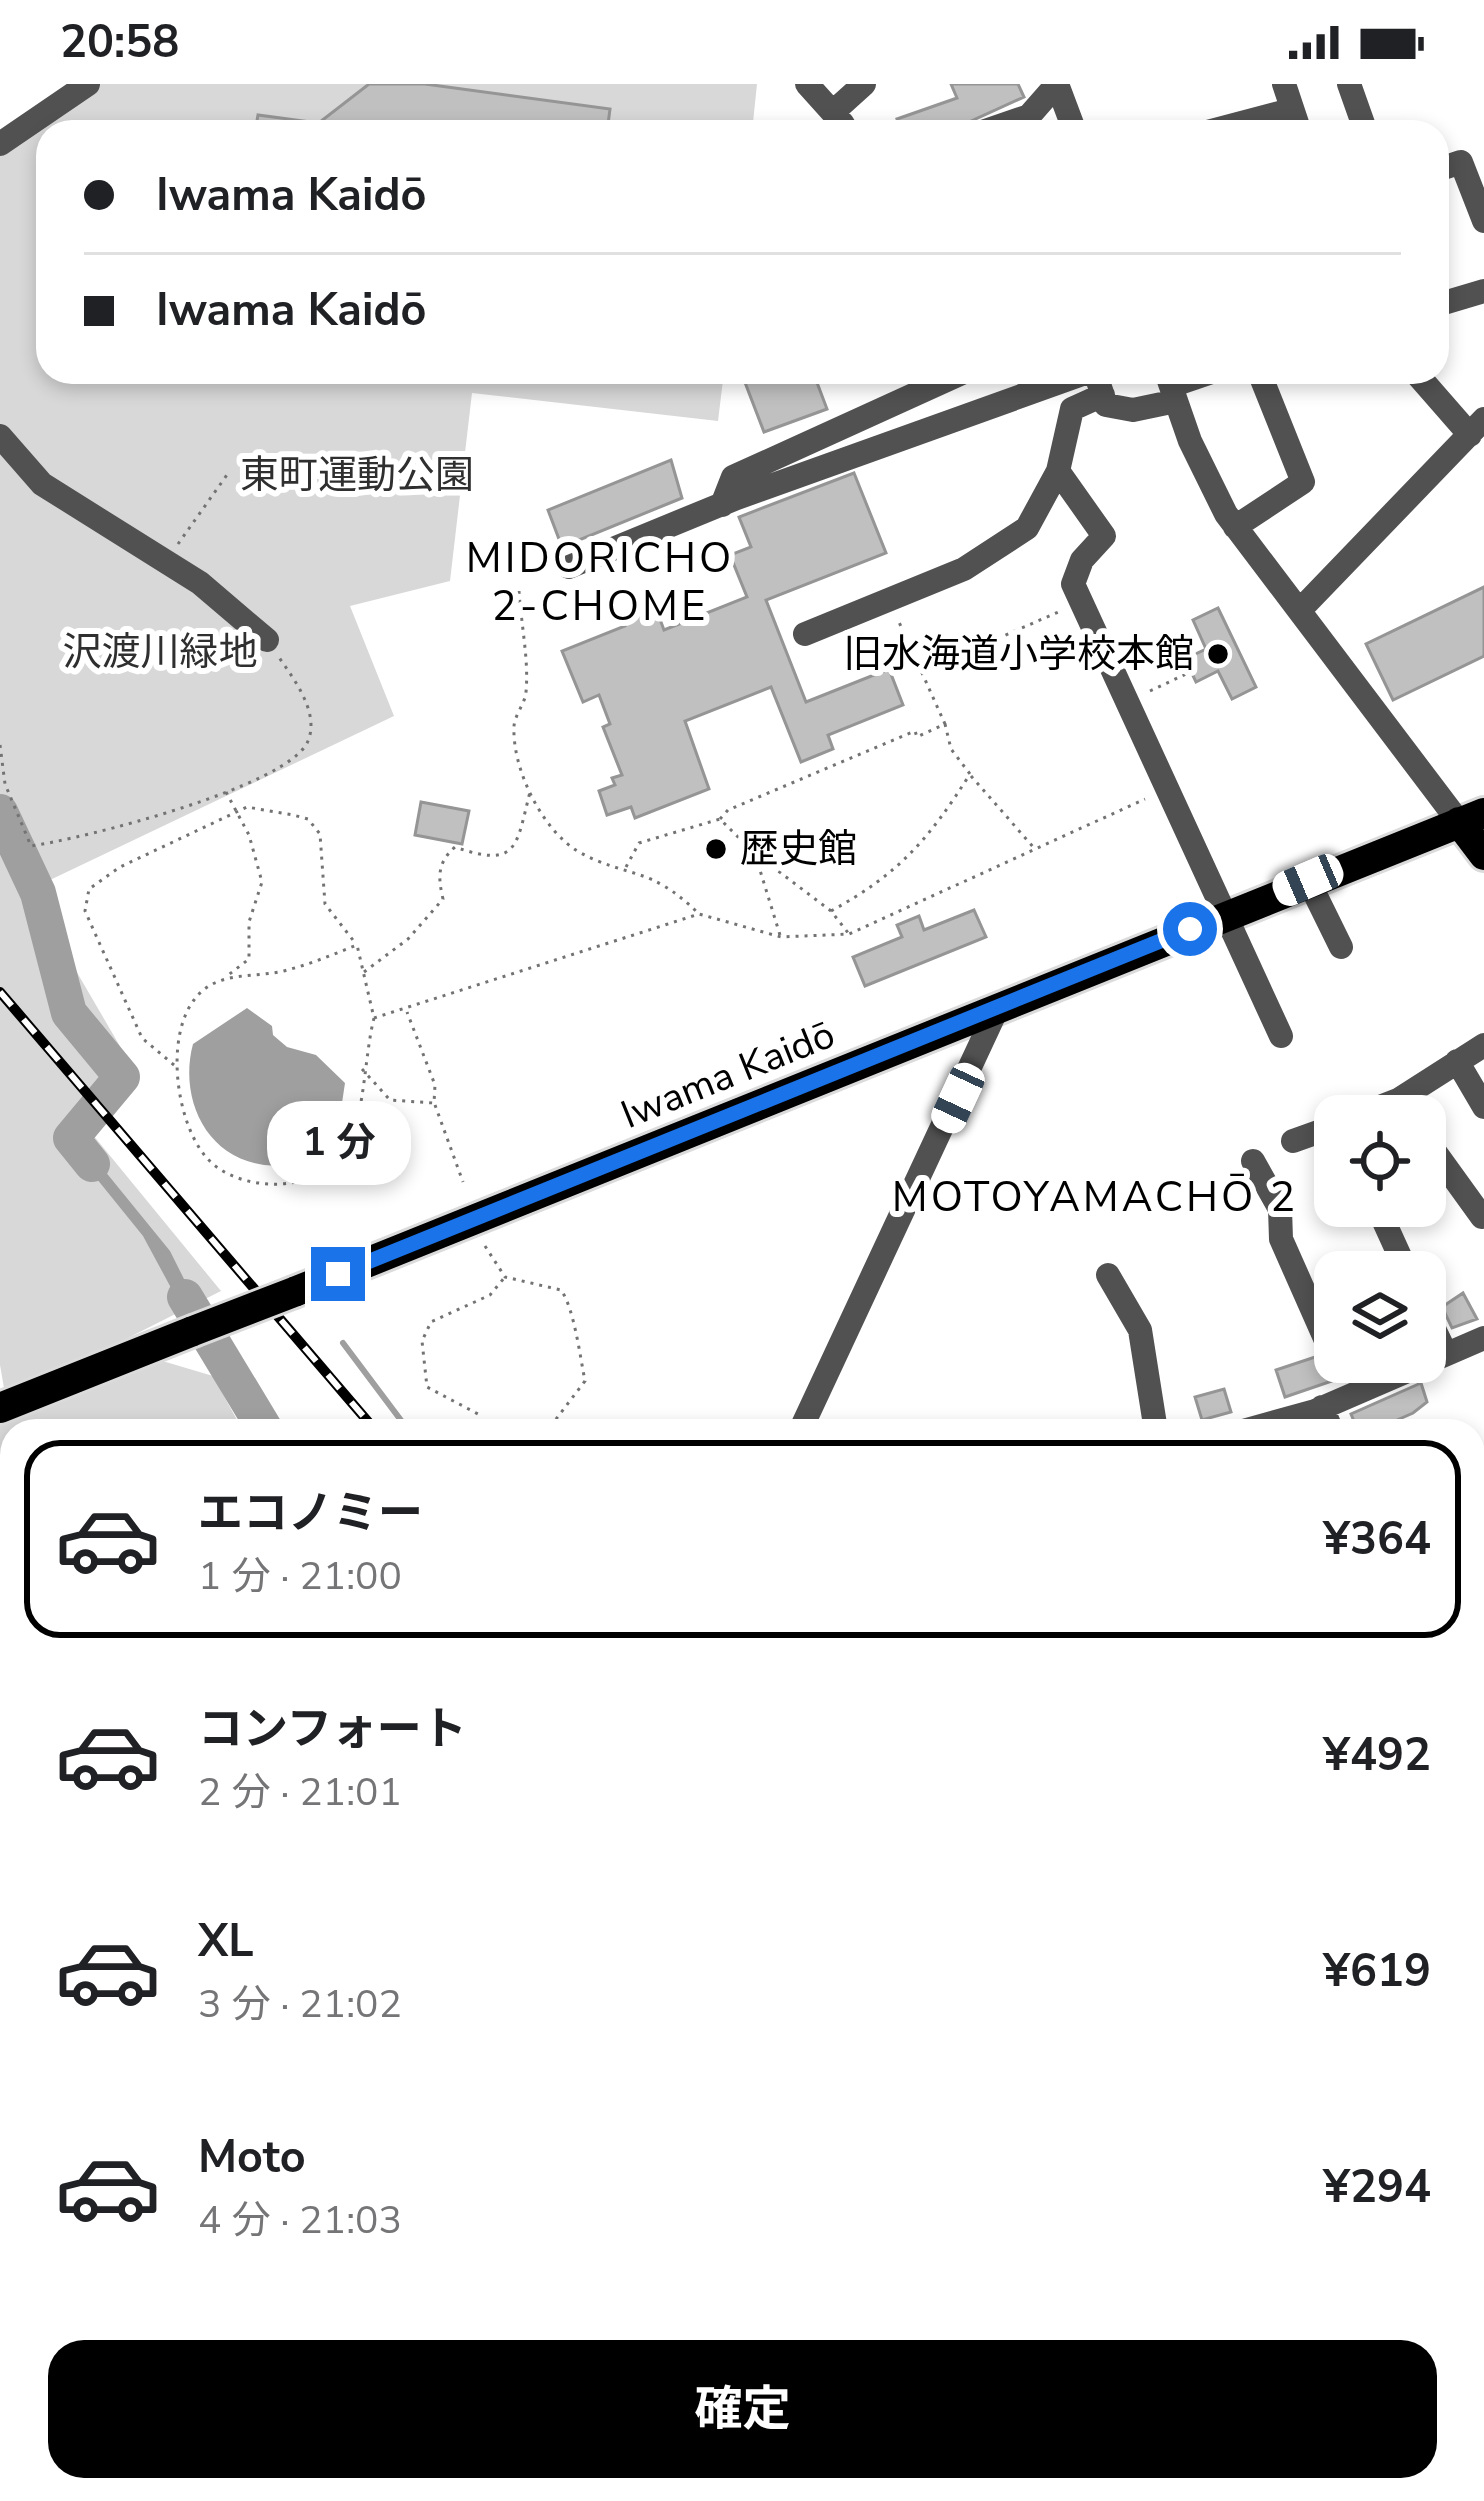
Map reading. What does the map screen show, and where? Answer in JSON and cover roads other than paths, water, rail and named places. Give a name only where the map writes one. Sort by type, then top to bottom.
[{"type":"main road","points":[[1471,817],[1484,855]]},
{"type":"main road","name":"Iwama Kaidō","points":[[0,1408],[1471,817]]},
{"type":"street","points":[[0,144],[88,84]]},
{"type":"street","points":[[807,84],[838,118],[864,84]]},
{"type":"street","points":[[1017,120],[1029,116],[1057,84],[1070,120]]},
{"type":"street","points":[[1284,84],[1295,120]]},
{"type":"street","points":[[1349,84],[1362,120]]},
{"type":"street","points":[[1449,166],[1461,162],[1484,221]]},
{"type":"street","points":[[1449,301],[1484,291]]},
{"type":"street","points":[[722,505],[733,477],[938,384]]},
{"type":"street","points":[[569,567],[722,505],[1084,384]]},
{"type":"street","points":[[806,634],[964,569],[1028,527],[1058,471],[1072,409],[1093,384]]},
{"type":"street","points":[[1098,384],[1106,404],[1133,410],[1171,386],[1203,472],[1235,527],[1471,817]]},
{"type":"street","points":[[1235,527],[1303,482],[1264,384]]},
{"type":"street","points":[[1301,609],[1477,427],[1429,384]]},
{"type":"street","points":[[0,436],[42,484],[200,583],[267,640]]},
{"type":"street","points":[[1058,471],[1103,536],[1082,560],[1073,584],[1281,1036]]},
{"type":"street","points":[[1308,880],[1341,946]]},
{"type":"street","points":[[806,1419],[997,1009]]},
{"type":"street","points":[[1418,1095],[1457,1061],[1484,1046]]},
{"type":"street","points":[[1457,1061],[1484,1107]]},
{"type":"street","points":[[1293,1141],[1314,1134]]},
{"type":"street","points":[[1252,1161],[1280,1209],[1281,1239],[1314,1314]]},
{"type":"street","points":[[1446,1167],[1482,1217]]},
{"type":"street","points":[[1108,1274],[1140,1330],[1154,1419]]},
{"type":"street","points":[[1446,1354],[1484,1338]]},
{"type":"street","points":[[1345,1383],[1351,1396]]},
{"type":"street","points":[[1327,1419],[1351,1396],[1380,1383]]},
{"type":"waterway","points":[[0,812],[38,893],[69,1013],[122,1077],[71,1138],[92,1164]]},
{"type":"waterway","points":[[185,1297],[259,1419]]},
{"type":"waterway","points":[[343,1343],[400,1419]]},
{"type":"railway","points":[[0,992],[366,1419]]},
{"type":"place","name":"旧水海道小学校本館","points":[[1218,654]]},
{"type":"place","name":"歴史館","points":[[716,849]]},
{"type":"district","name":"MIDORICHO 2-CHOME","points":[[600,582]]},
{"type":"district","name":"MOTOYAMACHŌ 2","points":[[1095,1197]]},
{"type":"park label","name":"東町運動公園","points":[[357,475]]},
{"type":"park label","name":"沢渡川緑地","points":[[160,652]]}]
